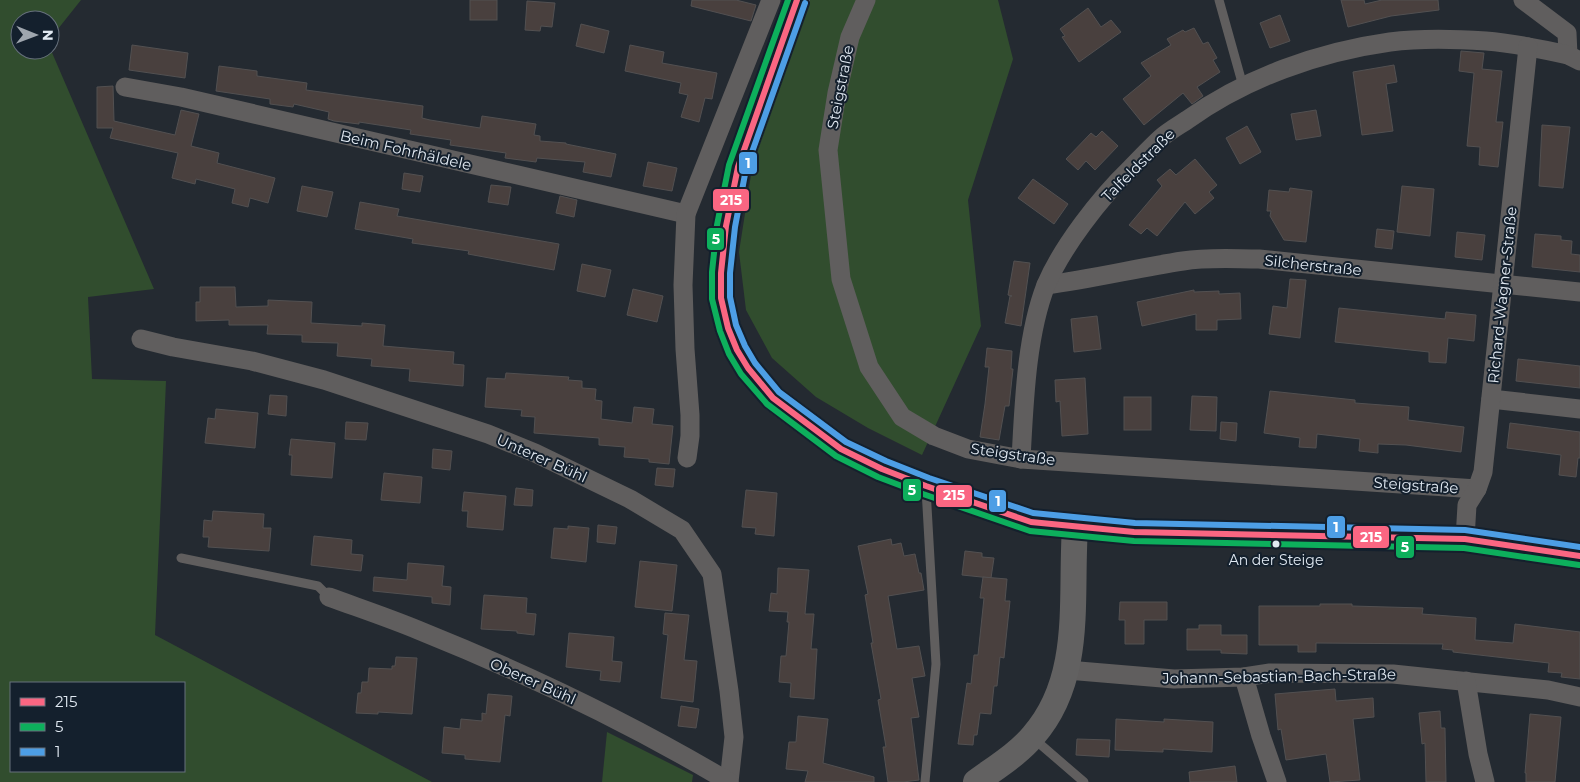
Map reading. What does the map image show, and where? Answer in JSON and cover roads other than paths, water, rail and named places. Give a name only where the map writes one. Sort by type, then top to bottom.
[{"type":"main road","points":[[797,0],[738,167],[726,226],[721,273],[721,298],[728,328],[737,350],[748,368],[773,398],[841,450],[882,469],[926,486],[1031,522],[1075,528],[1134,532],[1465,539],[1580,556]]},
{"type":"main road","points":[[976,782],[1032,738],[1048,716],[1060,694],[1066,670],[1073,624],[1075,528]]},
{"type":"street","points":[[688,458],[690,415],[683,285],[686,214],[771,0]]},
{"type":"street","name":"Steigstraße","points":[[866,0],[850,37],[837,93],[828,150],[841,278],[869,366],[902,417],[934,436],[968,449],[1021,459],[1477,489]]},
{"type":"street","points":[[1523,0],[1567,33],[1574,58]]},
{"type":"street","name":"Talfeldstraße","points":[[1021,459],[1030,359],[1036,319],[1046,285],[1064,251],[1111,188],[1162,137],[1207,105],[1243,86],[1282,70],[1337,52],[1392,42],[1468,40],[1528,47],[1574,58]]},
{"type":"street","name":"Richard-Wagner-Straße","points":[[1465,539],[1468,505],[1477,489],[1483,472],[1528,47]]},
{"type":"street","name":"Beim Fohrhäldele","points":[[125,87],[181,97],[686,214]]},
{"type":"street","name":"Silcherstraße","points":[[1046,285],[1085,280],[1183,261],[1215,258],[1259,259],[1580,292]]},
{"type":"street","name":"Unterer Bühl","points":[[141,339],[173,347],[252,361],[324,380],[488,434],[535,453],[630,499],[682,530],[712,574],[734,737],[729,782]]},
{"type":"street","points":[[1491,399],[1580,409]]},
{"type":"street","name":"Oberer Bühl","points":[[329,597],[418,630],[537,682],[644,734],[729,782]]},
{"type":"street","name":"Johann-Sebastian-Bach-Straße","points":[[1066,670],[1174,679],[1270,673],[1393,674],[1548,690],[1580,697]]},
{"type":"street","points":[[1244,676],[1261,736],[1278,782]]},
{"type":"street","points":[[1466,681],[1478,754],[1485,782]]},
{"type":"lane","points":[[1219,0],[1243,86]]},
{"type":"lane","points":[[925,782],[936,664],[926,486]]},
{"type":"lane","points":[[181,558],[318,586],[329,597]]},
{"type":"lane","points":[[1032,738],[1084,782]]},
{"type":"place","name":"An der Steige","points":[[1276,544]]}]
